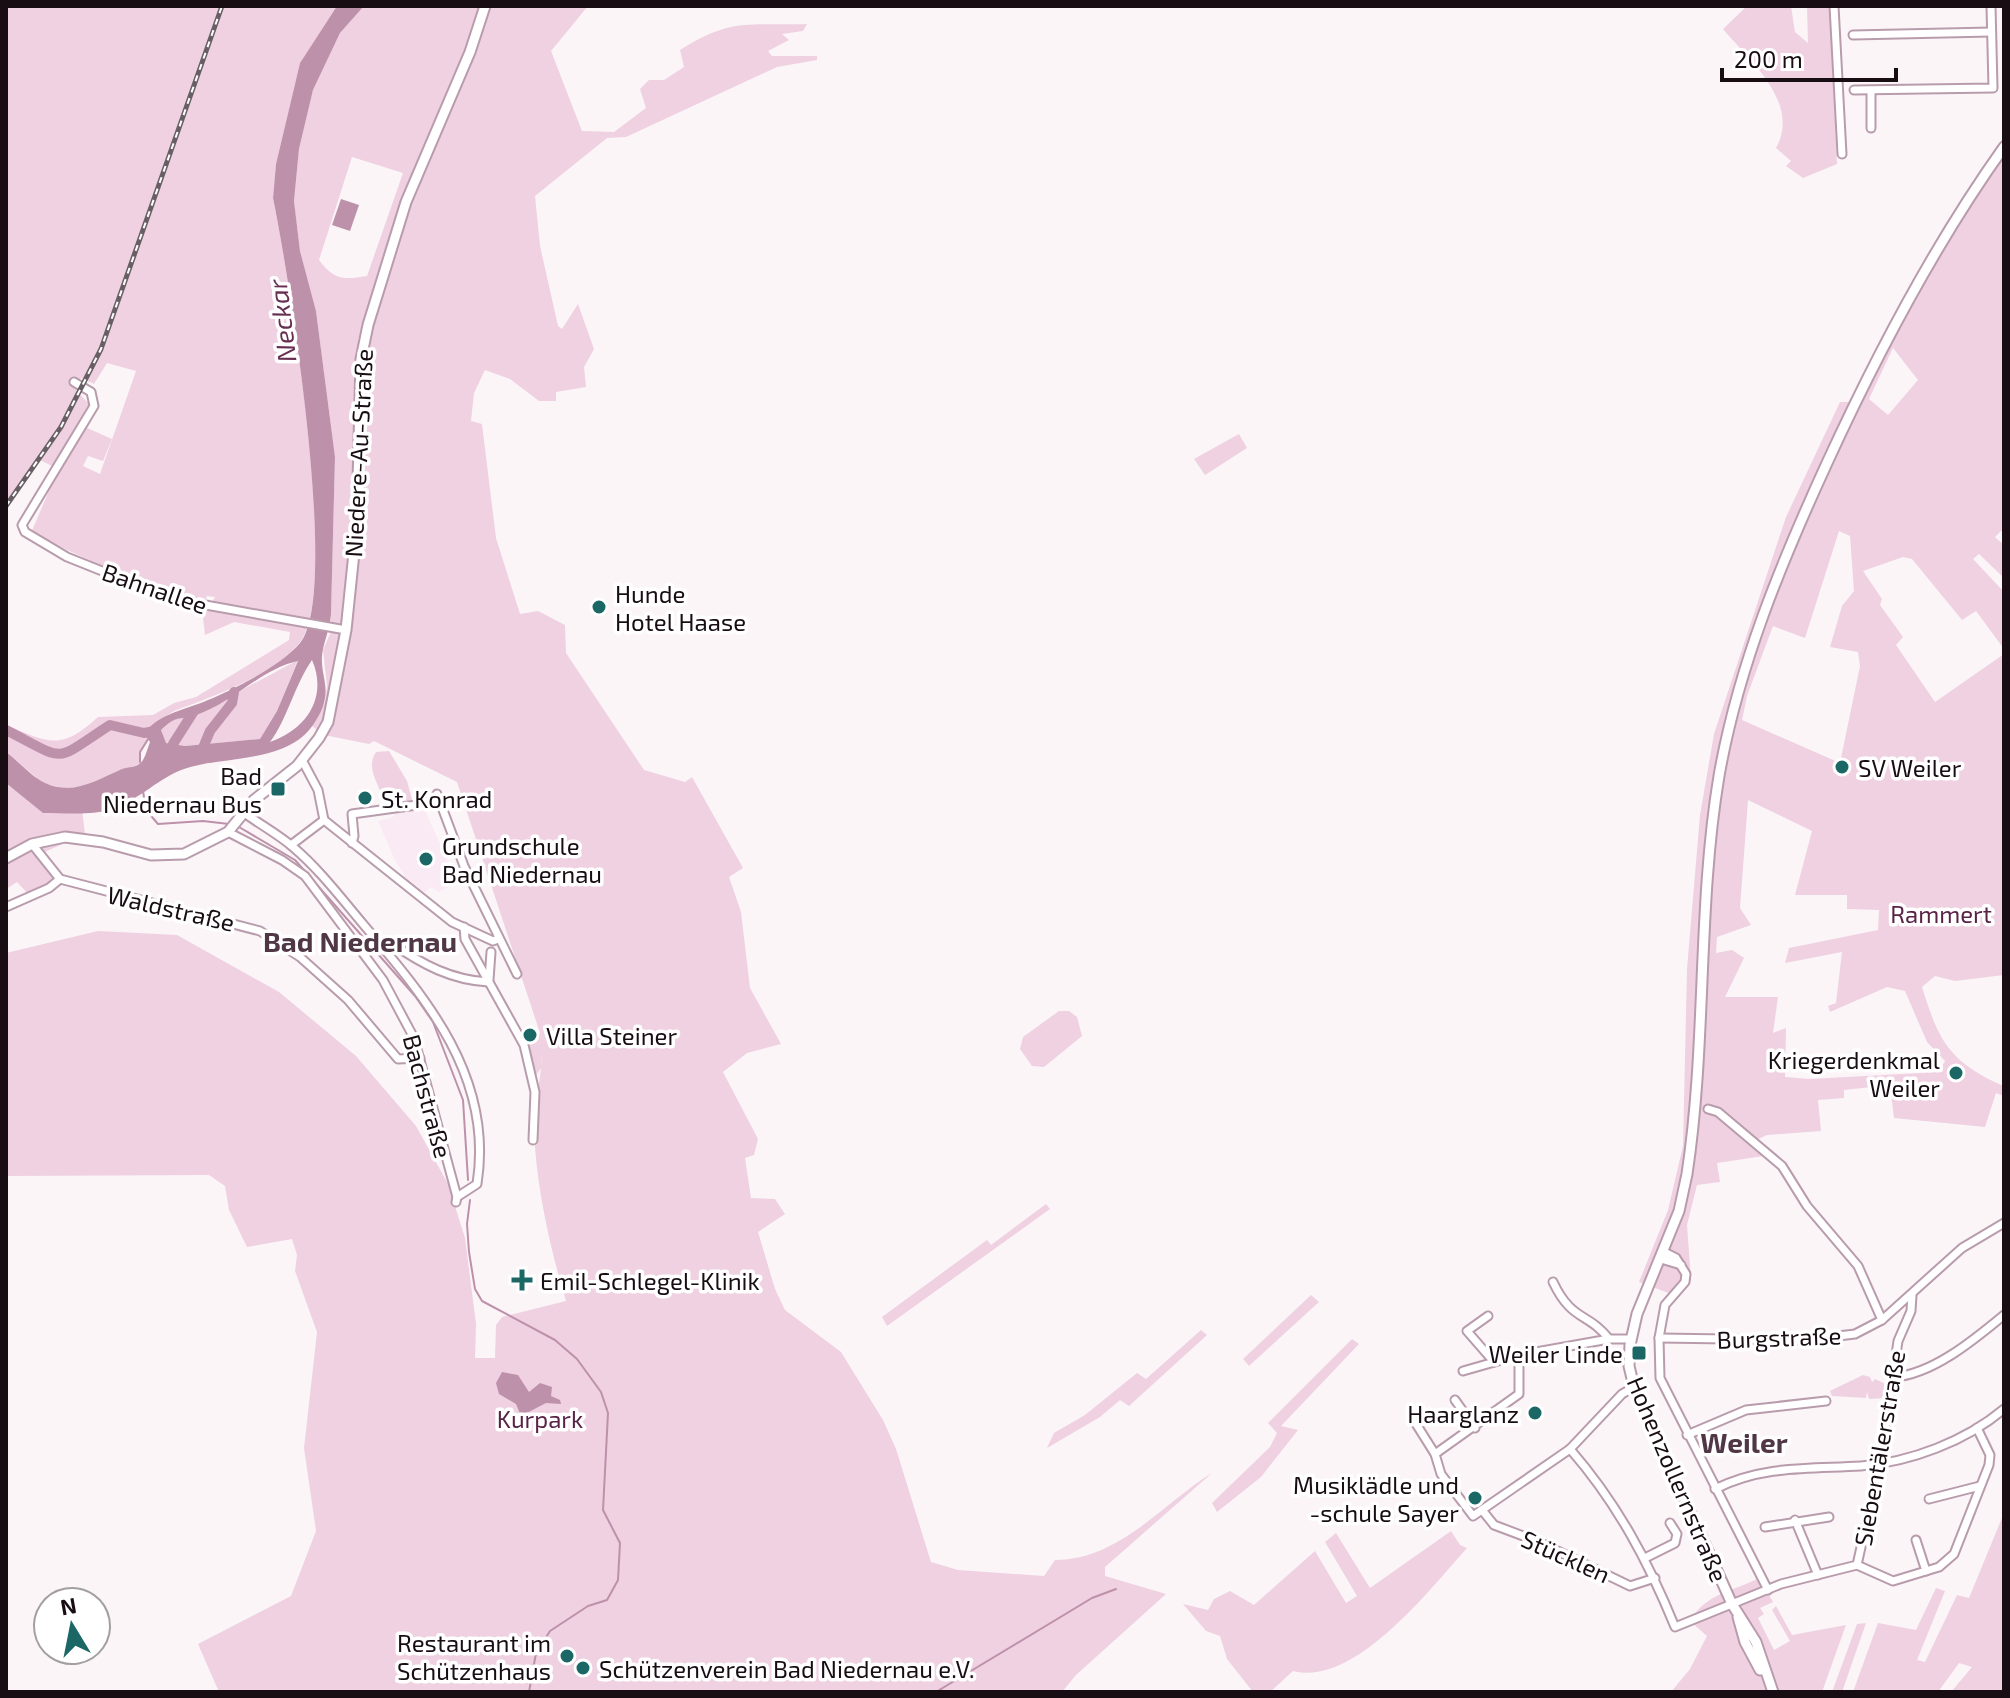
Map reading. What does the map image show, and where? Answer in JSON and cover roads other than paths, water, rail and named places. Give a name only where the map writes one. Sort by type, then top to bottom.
[{"type":"main road","name":"Niedere-Au-Straße","points":[[230,830],[242,814],[302,760],[328,722],[358,512],[361,359],[368,325],[409,192],[470,52],[485,6]]},
{"type":"main road","name":"Hohenzollernstraße","points":[[1772,1692],[1745,1642],[1738,1614],[1634,1387],[1629,1366],[1631,1339],[1644,1296],[1679,1211],[1692,1147],[1715,808],[1725,747],[1748,659],[1781,566],[1853,405],[1915,287],[2004,147]]},
{"type":"main road","points":[[6,858],[32,844],[82,838],[151,855],[176,855],[230,830]]},
{"type":"street","points":[[1834,6],[1842,154]]},
{"type":"street","points":[[1854,90],[1993,88],[1991,6]]},
{"type":"street","points":[[1853,35],[1991,32]]},
{"type":"street","points":[[1871,91],[1871,128]]},
{"type":"street","name":"Bahnallee","points":[[74,382],[91,392],[94,406],[31,506],[22,528],[67,557],[172,599],[340,629]]},
{"type":"street","points":[[302,760],[318,790],[324,820],[452,922],[493,941],[498,939]]},
{"type":"street","points":[[437,794],[498,939],[517,974]]},
{"type":"street","points":[[352,843],[352,814],[417,805]]},
{"type":"street","points":[[242,814],[291,845],[381,946],[393,944],[447,975],[488,982]]},
{"type":"street","points":[[291,845],[324,820]]},
{"type":"street","name":"Bachstraße","points":[[230,830],[305,876],[383,980],[408,1022],[456,1199],[478,1181],[477,1124],[468,1083],[444,1025],[381,946]]},
{"type":"street","points":[[6,907],[49,888],[60,879],[32,844]]},
{"type":"street","name":"Waldstraße","points":[[60,879],[260,931],[300,957],[348,1000],[398,1059],[420,1058]]},
{"type":"street","points":[[464,927],[465,939],[488,982],[513,1019],[533,1073],[533,1140]]},
{"type":"street","points":[[488,982],[491,952]]},
{"type":"street","points":[[1708,1109],[1718,1112],[1782,1166],[1807,1206],[1858,1266],[1882,1320]]},
{"type":"street","name":"Burgstraße","points":[[1659,1338],[1835,1338],[1855,1334],[1882,1320],[1962,1248],[2004,1223]]},
{"type":"street","points":[[1662,1256],[1681,1265],[1685,1282],[1665,1305],[1659,1338],[1660,1378],[1768,1590]]},
{"type":"street","points":[[1553,1282],[1572,1313],[1603,1331],[1609,1339]]},
{"type":"street","name":"Siebentälerstraße","points":[[1655,1578],[1675,1627],[1768,1590],[1857,1565],[1880,1462],[1898,1341],[1911,1311],[1912,1295]]},
{"type":"street","points":[[1893,1377],[1912,1373],[1953,1353],[2004,1315]]},
{"type":"street","points":[[1488,1316],[1467,1331],[1494,1362]]},
{"type":"street","points":[[1463,1371],[1519,1355],[1609,1339],[1631,1339]]},
{"type":"street","points":[[1435,1454],[1519,1394],[1519,1355]]},
{"type":"street","points":[[1413,1419],[1435,1454],[1441,1474],[1473,1516],[1570,1449],[1622,1394],[1634,1387]]},
{"type":"street","points":[[1455,1400],[1475,1428]]},
{"type":"street","points":[[1687,1435],[1746,1410],[1826,1401]]},
{"type":"street","points":[[1715,1489],[1767,1471],[1900,1460],[1943,1445],[1977,1428],[2004,1409]]},
{"type":"street","points":[[1857,1565],[1893,1581],[1939,1567],[1954,1554],[1990,1455],[1977,1428]]},
{"type":"street","points":[[1570,1449],[1616,1508],[1655,1578]]},
{"type":"street","points":[[1929,1499],[1980,1486]]},
{"type":"street","name":"Stücklen","points":[[1482,1510],[1494,1525],[1539,1542],[1630,1586],[1655,1578]]},
{"type":"street","name":"Siebentälerstraße","points":[[1765,1527],[1829,1517]]},
{"type":"street","points":[[1795,1520],[1818,1575]]},
{"type":"street","points":[[1645,1558],[1675,1543],[1677,1534],[1670,1523]]},
{"type":"street","points":[[1916,1540],[1926,1571]]},
{"type":"waterway","name":"Neckar","points":[[200,755],[210,731],[232,703],[234,692]]},
{"type":"waterway","name":"Neckar","points":[[173,756],[173,744],[194,711]]},
{"type":"waterway","name":"Neckar","points":[[6,730],[60,754],[110,725],[144,733],[155,731]]},
{"type":"waterway","points":[[140,762],[140,752],[150,736]]},
{"type":"waterway","points":[[143,791],[146,810],[158,824],[203,821],[229,824]]},
{"type":"waterway","points":[[239,827],[295,860],[415,996],[433,1022],[463,1100],[468,1180]]},
{"type":"waterway","points":[[470,1200],[467,1224],[469,1252],[475,1289],[482,1301],[555,1340],[577,1359],[601,1392],[608,1413],[603,1510],[620,1543],[618,1580],[607,1600],[588,1606],[550,1631],[536,1653],[529,1692]]},
{"type":"waterway","points":[[936,1692],[1092,1598],[1116,1589]]},
{"type":"railway","points":[[6,506],[61,427],[101,349],[222,6]]},
{"type":"place","name":"Hunde Hotel Haase","points":[[599,607]]},
{"type":"place","name":"SV Weiler","points":[[1842,767]]},
{"type":"place","name":"Bad Niedernau Bus","points":[[278,789]]},
{"type":"place","name":"St. Konrad","points":[[365,798]]},
{"type":"place","name":"Grundschule Bad Niedernau","points":[[426,859]]},
{"type":"place","name":"Villa Steiner","points":[[530,1035]]},
{"type":"place","name":"Kriegerdenkmal Weiler","points":[[1956,1073]]},
{"type":"place","name":"Emil-Schlegel-Klinik","points":[[522,1280]]},
{"type":"place","name":"Weiler Linde","points":[[1639,1353]]},
{"type":"place","name":"Haarglanz","points":[[1535,1413]]},
{"type":"place","name":"Musiklädle und -schule Sayer","points":[[1475,1498]]},
{"type":"place","name":"Restaurant im Schützenhaus","points":[[567,1656]]},
{"type":"place","name":"Schützenverein Bad Niedernau e.V.","points":[[583,1668]]},
{"type":"district","name":"Bad Niedernau","points":[[360,941]]},
{"type":"district","name":"Weiler","points":[[1744,1442]]},
{"type":"park label","name":"Rammert","points":[[1941,913]]},
{"type":"park label","name":"Kurpark","points":[[540,1418]]}]
